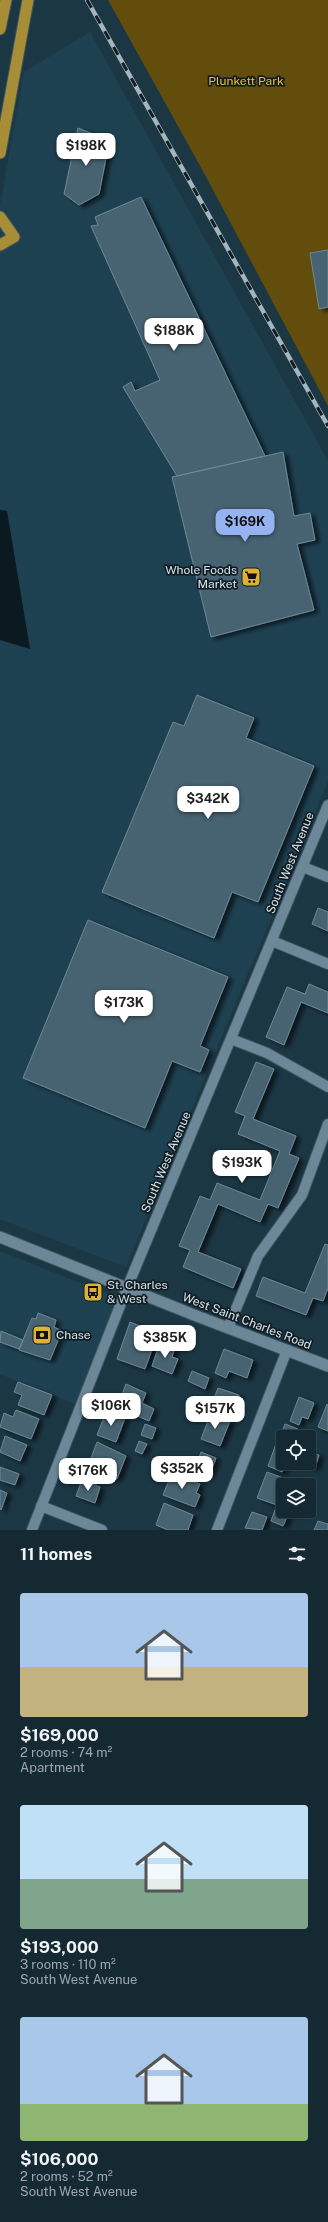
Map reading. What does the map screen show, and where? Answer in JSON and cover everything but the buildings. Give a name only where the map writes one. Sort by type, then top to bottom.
[{"type":"highway","points":[[0,29],[6,0]]},
{"type":"highway","points":[[0,153],[28,0]]},
{"type":"highway","points":[[0,217],[14,238],[0,245]]},
{"type":"main road","name":"West Saint Charles Road","points":[[0,1237],[228,1328],[328,1366]]},
{"type":"street","name":"South West Avenue","points":[[32,1530],[127,1288],[328,805]]},
{"type":"street","points":[[303,867],[328,877]]},
{"type":"street","points":[[272,941],[328,964]]},
{"type":"street","points":[[231,1039],[267,1053],[328,1087]]},
{"type":"street","points":[[228,1328],[258,1256],[302,1195],[328,1124]]},
{"type":"street","points":[[217,1530],[287,1350]]},
{"type":"street","points":[[41,1506],[102,1530]]},
{"type":"shaded area","points":[[90,32],[328,461],[328,781],[126,1267],[0,1219],[0,205],[24,72]]},
{"type":"shaded area","points":[[0,510],[7,511],[30,649],[0,640]]},
{"type":"shaded area","points":[[0,1251],[118,1298],[75,1404],[0,1374]]},
{"type":"green space","name":"Plunkett Park","points":[[108,0],[328,0],[328,406],[204,173]]},
{"type":"railway","points":[[87,0],[328,426]]},
{"type":"place","name":"Whole Foods Market","points":[[251,577]]},
{"type":"place","name":"St. Charles & West","points":[[93,1292]]},
{"type":"place","name":"Chase","points":[[42,1335]]}]
